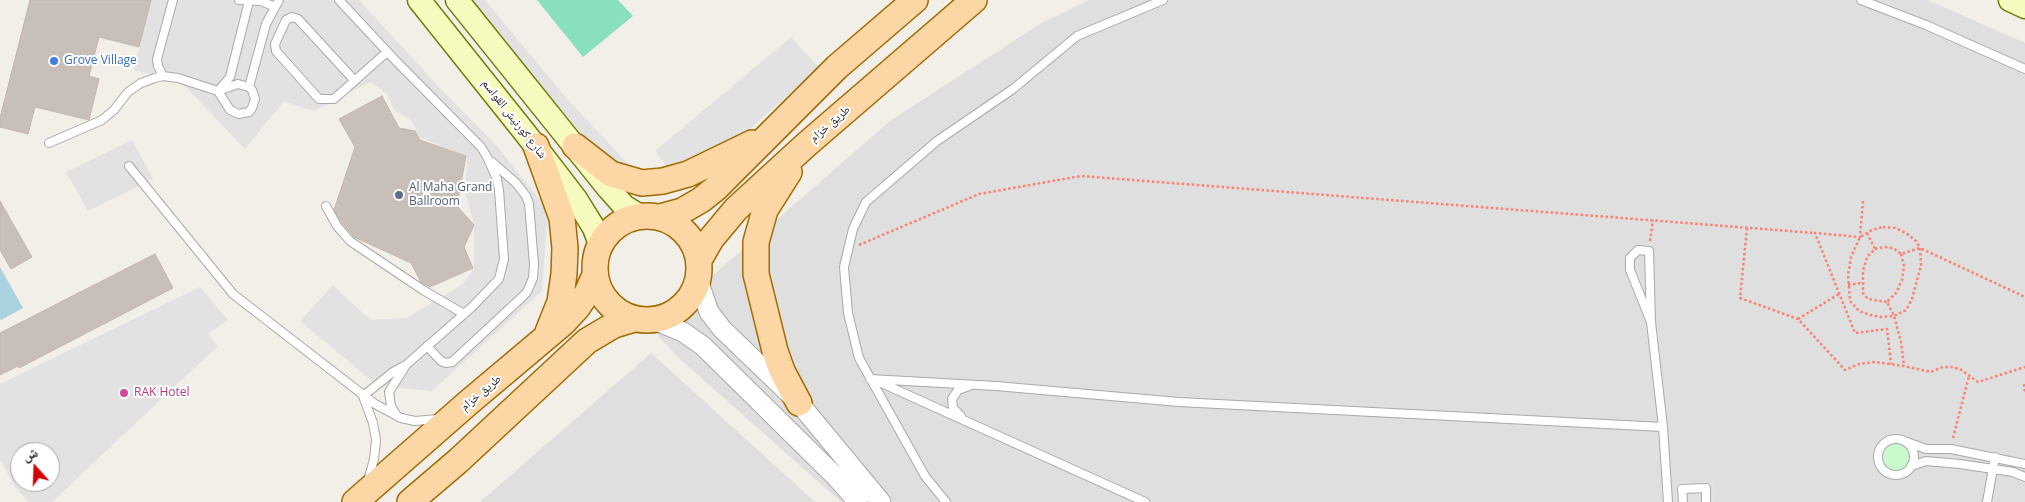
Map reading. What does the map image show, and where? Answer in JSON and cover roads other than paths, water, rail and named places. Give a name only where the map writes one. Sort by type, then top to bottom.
[{"type":"main road","name":"شارع كورنيش القواسم","points":[[419,0],[536,146],[585,213],[594,228],[600,244]]},
{"type":"main road","points":[[410,502],[458,461],[587,341],[614,325],[674,313],[689,299],[698,270],[692,241],[678,226],[650,216],[619,200],[457,0]]},
{"type":"main road","points":[[644,319],[615,310],[601,295],[594,275],[595,260],[600,244],[610,230],[624,221],[682,211],[701,200],[716,188],[837,68],[916,0]]},
{"type":"main road","name":"طريق خزام","points":[[698,270],[711,239],[723,223],[807,144],[974,0]]},
{"type":"main road","points":[[2010,0],[2025,7]]},
{"type":"main road","points":[[575,146],[611,174],[642,184],[664,181],[688,174],[774,131]]},
{"type":"main road","points":[[799,403],[782,371],[775,351],[756,274],[756,242],[765,210],[807,144]]},
{"type":"main road","points":[[536,146],[562,218],[565,248],[560,302],[545,340]]},
{"type":"main road","name":"طريق خزام","points":[[357,501],[468,403],[545,340],[577,308],[587,293],[594,275]]},
{"type":"street","points":[[698,270],[709,312],[722,329],[799,403],[882,502]]},
{"type":"street","points":[[644,319],[683,332],[702,346],[836,477],[858,502]]},
{"type":"lane","points":[[163,76],[157,59],[172,0]]},
{"type":"lane","points":[[239,0],[261,0],[277,4],[266,24],[249,87]]},
{"type":"lane","points":[[339,0],[480,147],[489,160],[496,178],[498,190],[504,260],[502,270],[492,287],[406,365],[392,372],[363,396]]},
{"type":"lane","points":[[946,502],[925,476],[859,358],[848,313],[844,267],[853,229],[866,202],[937,141],[1013,89],[1078,36],[1163,0]]},
{"type":"lane","points":[[1861,0],[1926,25],[2025,69]]},
{"type":"lane","points":[[218,90],[227,82],[230,76],[249,1]]},
{"type":"lane","points":[[354,80],[298,20],[292,17],[286,20],[275,44],[276,51],[316,97],[324,100],[334,99],[387,52]]},
{"type":"lane","points":[[49,143],[102,120],[114,110],[123,97],[134,87],[148,80],[163,76],[197,83],[218,90],[238,84],[249,87],[254,94],[255,104],[249,112],[244,114],[234,113],[230,110],[218,90]]},
{"type":"lane","points":[[427,346],[442,361],[452,362],[521,298],[533,278],[531,221],[526,196],[516,183],[489,160]]},
{"type":"lane","points":[[130,166],[234,294],[363,396],[398,417],[415,421],[444,418],[468,403]]},
{"type":"lane","points":[[326,206],[336,226],[350,241],[423,290],[464,314]]},
{"type":"lane","points":[[1651,322],[1630,270],[1630,258],[1638,250],[1649,251],[1651,322],[1663,427],[1668,502]]},
{"type":"lane","points":[[398,417],[391,406],[389,392],[406,365]]},
{"type":"lane","points":[[870,379],[974,384],[1179,402],[1663,427]]},
{"type":"lane","points":[[870,379],[1145,502]]},
{"type":"lane","points":[[964,420],[953,408],[952,398],[958,390],[974,384]]},
{"type":"lane","points":[[357,501],[372,470],[376,440],[373,423],[363,396]]},
{"type":"lane","points":[[2025,464],[1950,450],[1926,449],[1902,439],[1889,440],[1880,448],[1878,460],[1880,466],[1890,474],[1902,474],[1911,466],[1926,461],[2013,472],[2025,477]]},
{"type":"lane","points":[[1907,442],[1914,454],[1911,466]]},
{"type":"lane","points":[[1987,502],[1995,457]]},
{"type":"lane","points":[[1683,502],[1682,489],[1706,488],[1706,502]]},
{"type":"water","points":[[0,267],[23,308],[1,320],[0,318]]},
{"type":"place","name":"Grove Village","points":[[54,61]]},
{"type":"place","name":"Al Maha Grand Ballroom","points":[[399,195]]},
{"type":"place","name":"RAK Hotel","points":[[124,393]]}]
